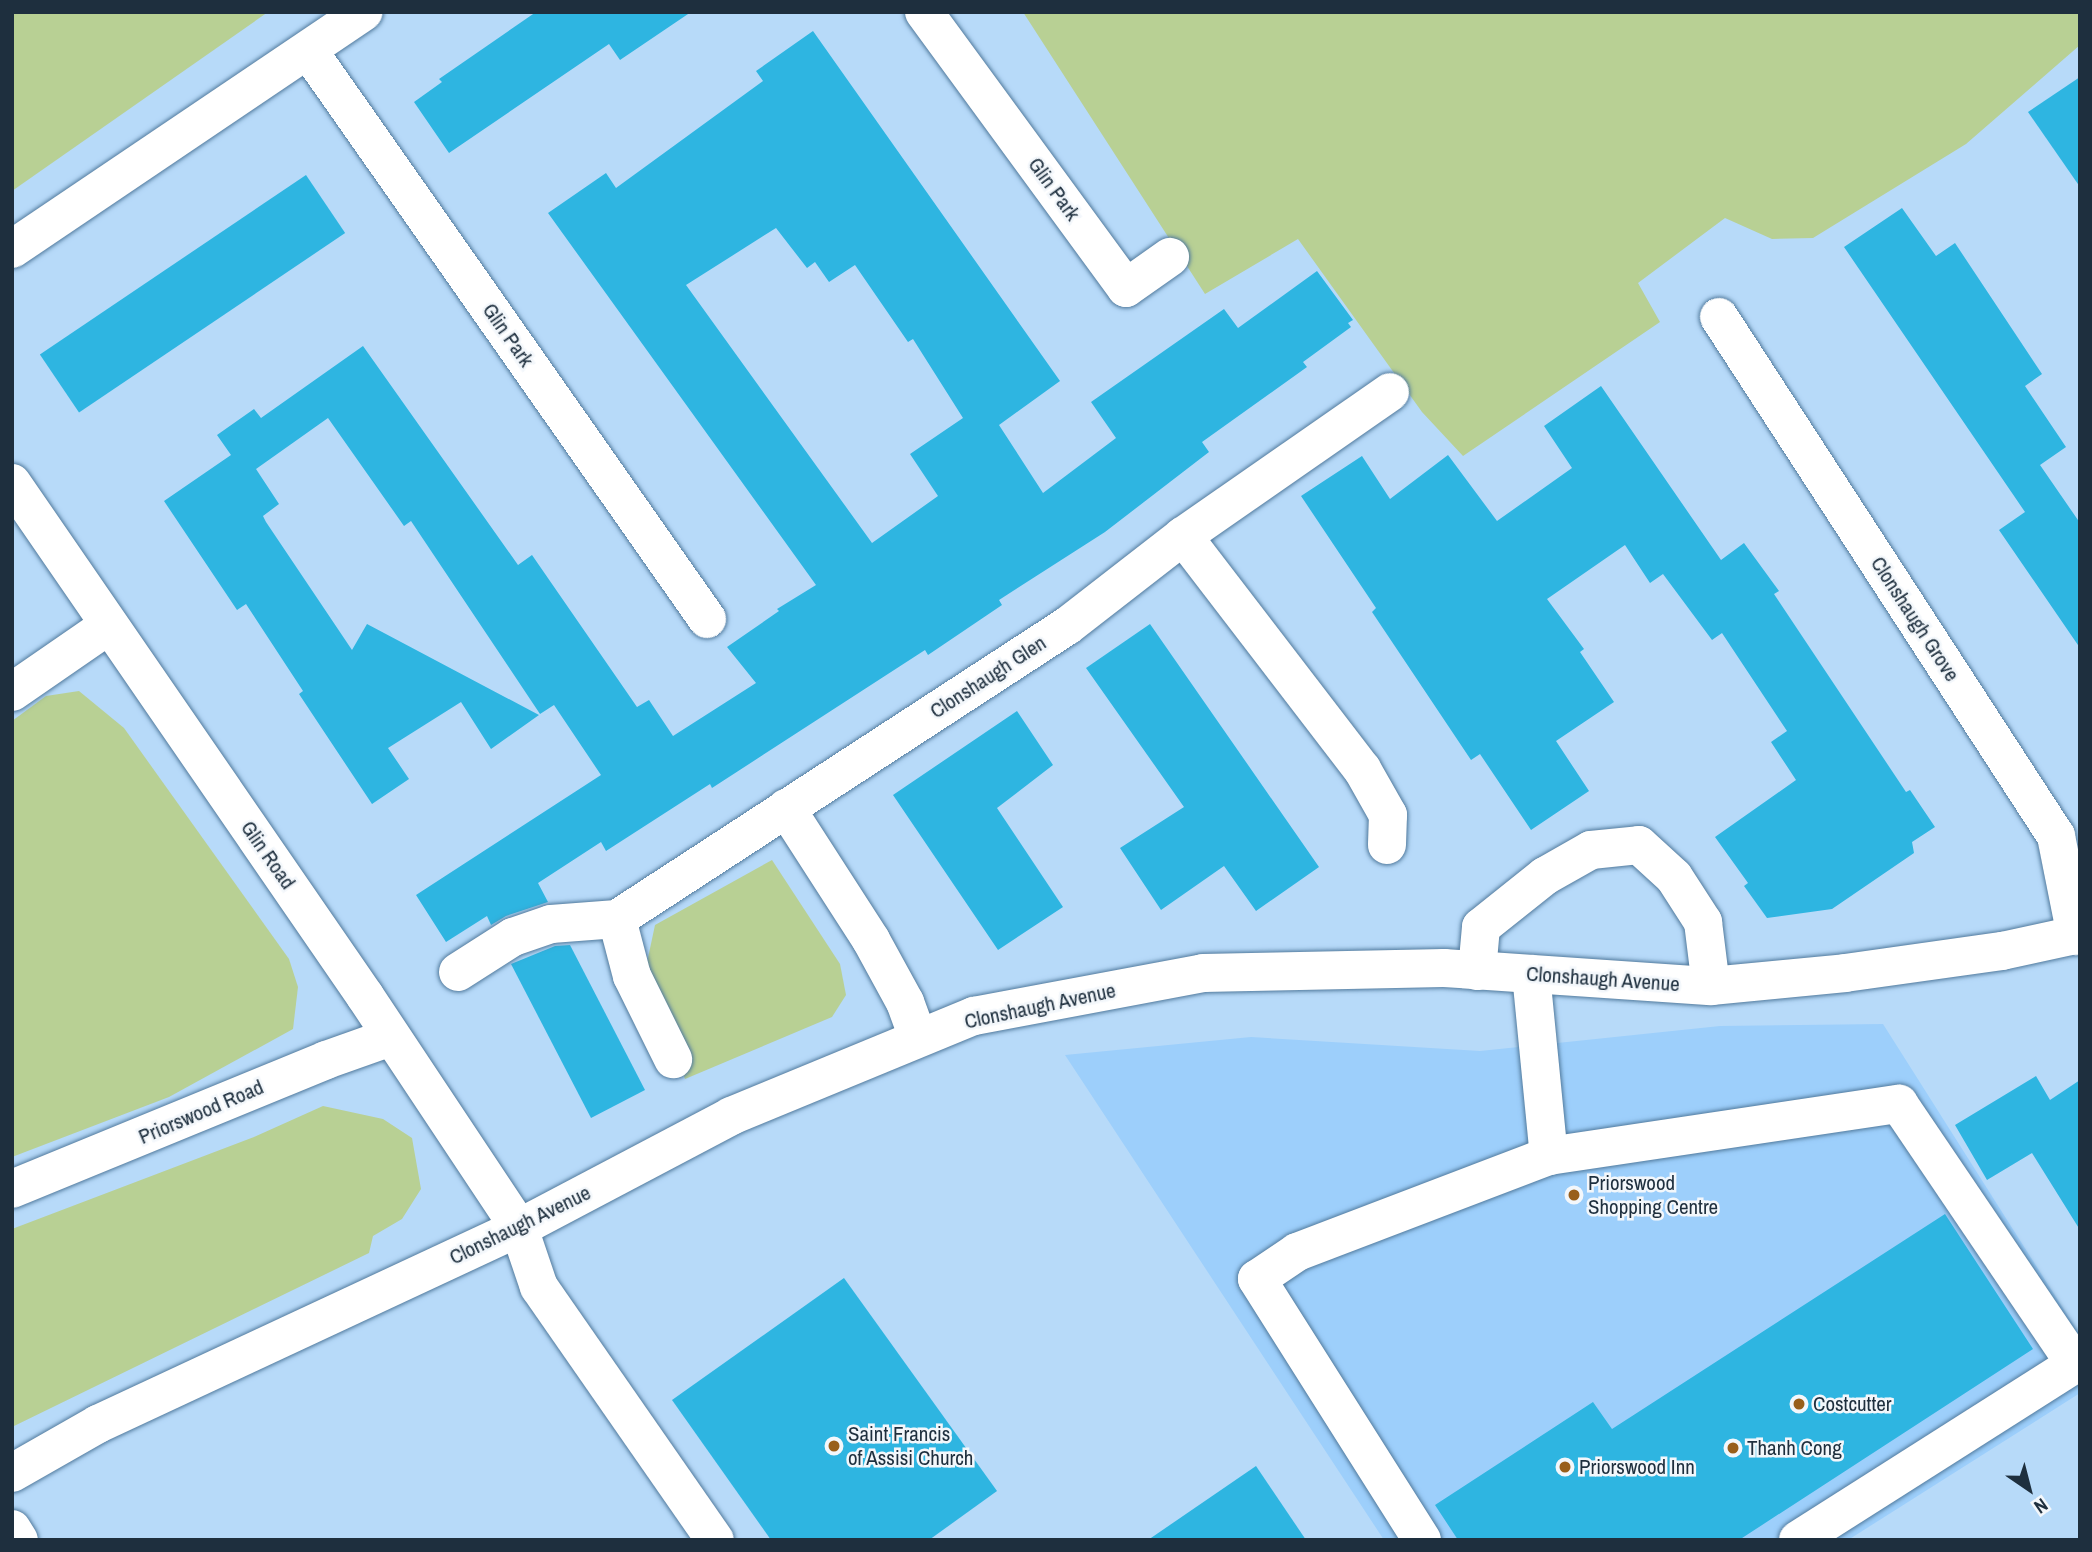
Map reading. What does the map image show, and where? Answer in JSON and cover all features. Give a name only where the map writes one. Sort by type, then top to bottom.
[{"type":"street","points":[[12,249],[364,12]]},
{"type":"street","name":"Glin Park","points":[[925,12],[1126,288],[1170,257]]},
{"type":"street","name":"Glin Park","points":[[309,50],[707,619]]},
{"type":"street","name":"Clonshaugh Grove","points":[[1719,317],[2056,836],[2078,935]]},
{"type":"street","name":"Clonshaugh Glen","points":[[458,972],[513,937],[551,924],[617,919],[1067,625],[1183,536],[1390,392]]},
{"type":"street","name":"Glin Road","points":[[12,484],[519,1228],[539,1287],[715,1540]]},
{"type":"street","points":[[1183,536],[1362,769],[1388,815],[1387,845]]},
{"type":"street","points":[[12,692],[109,625]]},
{"type":"street","points":[[786,808],[871,940],[905,1002],[919,1038]]},
{"type":"street","points":[[1477,971],[1481,927],[1545,876],[1591,850],[1639,845],[1674,877],[1703,922],[1711,986]]},
{"type":"street","points":[[617,919],[632,976],[673,1059]]},
{"type":"street","name":"Clonshaugh Avenue","points":[[12,1473],[98,1424],[519,1228],[731,1116],[974,1016],[1203,973],[1444,968],[1711,986],[1844,973],[2002,951],[2078,935]]},
{"type":"street","points":[[1531,974],[1549,1156]]},
{"type":"street","name":"Priorswood Road","points":[[12,1189],[326,1060],[391,1037]]},
{"type":"street","points":[[1422,1540],[1257,1279],[1297,1252],[1549,1156],[1899,1104],[2075,1364],[1798,1540]]},
{"type":"street","points":[[12,1529],[19,1540]]},
{"type":"shaded area","name":"Priorswood Shopping Centre","points":[[1883,1024],[2080,1335],[2080,1393],[1848,1540],[1384,1540],[1065,1055],[1251,1037],[1480,1051],[1720,1026]]},
{"type":"green space","points":[[12,12],[268,12],[12,191]]},
{"type":"green space","points":[[1023,12],[2080,12],[2080,45],[1966,144],[1813,238],[1772,239],[1725,218],[1638,283],[1660,322],[1463,456],[1422,412],[1298,239],[1205,294]]},
{"type":"green space","points":[[79,691],[124,728],[289,959],[298,987],[293,1029],[169,1097],[12,1157],[12,721],[46,696]]},
{"type":"green space","points":[[772,860],[840,964],[846,995],[832,1017],[685,1079],[645,972],[655,925]]},
{"type":"green space","points":[[323,1106],[383,1119],[412,1138],[421,1189],[402,1219],[373,1236],[369,1253],[12,1427],[12,1229],[254,1137]]},
{"type":"building","points":[[536,12],[691,12],[620,60],[609,44],[449,153],[414,102],[442,82],[439,79]]},
{"type":"building","points":[[813,31],[1060,381],[999,425],[1043,493],[1116,438],[1091,402],[1224,309],[1238,328],[1317,271],[1353,320],[1348,323],[1351,327],[1303,362],[1307,367],[1202,442],[1209,452],[1105,532],[999,600],[1002,605],[928,655],[925,650],[712,788],[710,784],[606,851],[601,842],[538,883],[548,902],[506,916],[491,925],[487,916],[446,942],[416,895],[601,775],[554,705],[540,714],[411,521],[404,526],[328,418],[256,469],[279,504],[263,516],[352,650],[367,624],[539,715],[491,749],[461,702],[388,748],[409,779],[372,804],[299,694],[303,691],[246,604],[237,610],[164,501],[231,455],[217,435],[254,409],[261,418],[363,346],[518,565],[532,555],[637,707],[649,700],[673,736],[756,683],[727,647],[779,611],[777,609],[816,585],[548,213],[606,173],[616,188],[763,81],[756,71]],"holes":[[[776,228],[807,268],[815,262],[829,282],[855,265],[908,342],[913,339],[963,418],[910,454],[938,496],[872,543],[686,285]]]},
{"type":"building","points":[[2080,77],[2080,187],[2028,112]]},
{"type":"building","points":[[306,175],[345,233],[79,413],[40,355]]},
{"type":"building","points":[[1902,208],[1936,256],[1955,243],[2042,374],[2025,386],[2066,447],[2040,465],[2080,523],[2080,648],[1999,530],[2025,512],[1844,247]]},
{"type":"building","points":[[1601,386],[1721,560],[1744,543],[1779,591],[1774,594],[1906,792],[1910,790],[1935,827],[1912,842],[1914,853],[1832,909],[1767,918],[1744,886],[1748,883],[1715,837],[1796,780],[1771,742],[1787,731],[1722,633],[1712,640],[1663,574],[1650,583],[1625,545],[1547,599],[1584,649],[1580,652],[1614,702],[1556,741],[1589,791],[1531,830],[1480,754],[1471,760],[1372,612],[1376,608],[1301,496],[1362,456],[1390,499],[1448,455],[1497,521],[1572,468],[1544,426]]},
{"type":"building","points":[[1150,624],[1319,867],[1256,911],[1224,866],[1161,910],[1120,848],[1184,807],[1086,668]]},
{"type":"building","points":[[1017,711],[1053,765],[997,808],[1063,907],[998,950],[893,795]]},
{"type":"building","points":[[570,945],[645,1090],[591,1118],[511,964],[555,946]]},
{"type":"building","points":[[2036,1076],[2050,1100],[2080,1080],[2080,1230],[2032,1153],[1987,1180],[1955,1125]]},
{"type":"building","points":[[1945,1214],[2033,1349],[1739,1540],[1458,1540],[1435,1505],[1593,1402],[1612,1429]]},
{"type":"building","name":"Saint Francis of Assisi Church","points":[[844,1278],[997,1491],[929,1540],[771,1540],[672,1400]]},
{"type":"building","points":[[1256,1466],[1306,1540],[1148,1540]]},
{"type":"place","name":"Priorswood Shopping Centre","points":[[1574,1195]]},
{"type":"place","name":"Costcutter","points":[[1799,1404]]},
{"type":"place","name":"Saint Francis of Assisi Church","points":[[834,1446]]},
{"type":"place","name":"Thanh Cong","points":[[1733,1448]]},
{"type":"place","name":"Priorswood Inn","points":[[1565,1467]]}]
